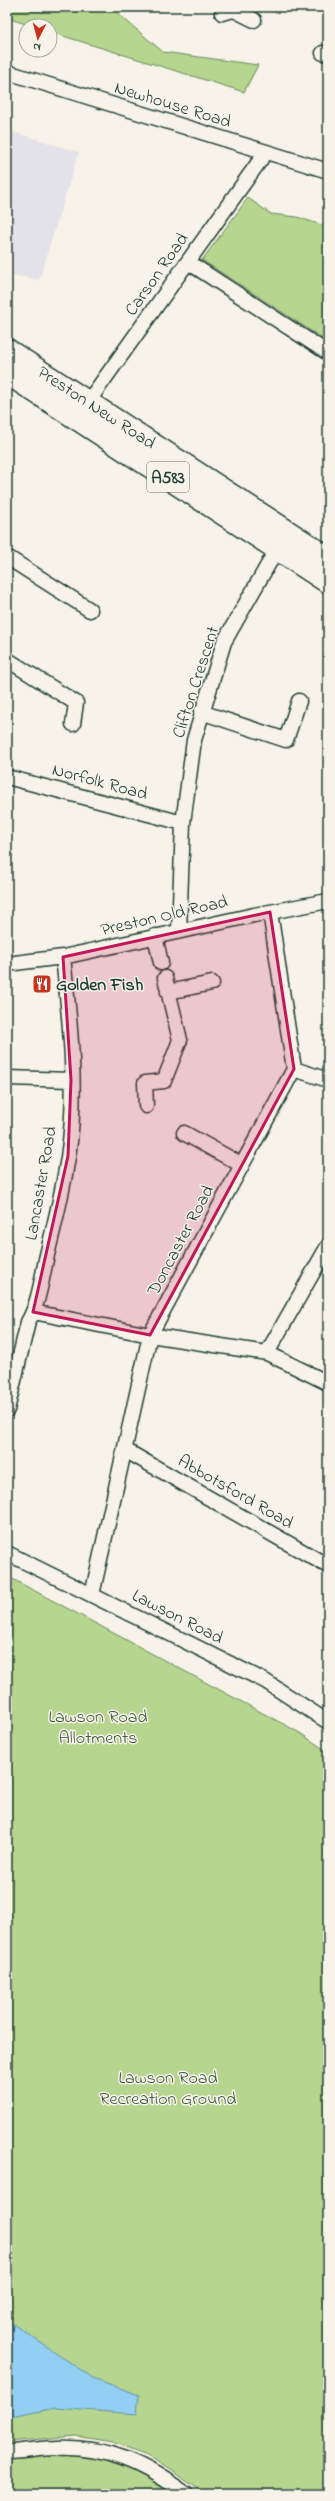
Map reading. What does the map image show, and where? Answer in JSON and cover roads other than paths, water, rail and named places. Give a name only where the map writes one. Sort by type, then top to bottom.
[{"type":"highway","name":"Preston New Road","points":[[7,350],[83,409],[282,540],[328,582]]},
{"type":"highway","name":"Preston New Road","points":[[7,373],[83,409]]},
{"type":"highway","name":"Preston New Road","points":[[282,540],[328,558]]},
{"type":"street","points":[[230,10],[254,20]]},
{"type":"street","name":"Newhouse Road","points":[[7,72],[328,171]]},
{"type":"street","name":"Carson Road","points":[[83,409],[266,152]]},
{"type":"street","points":[[188,262],[328,353]]},
{"type":"street","name":"Clifton Crescent","points":[[179,931],[183,823],[194,740],[201,712],[224,642],[282,540]]},
{"type":"street","points":[[7,557],[90,610]]},
{"type":"street","points":[[7,662],[11,662],[76,704],[73,724]]},
{"type":"street","points":[[201,712],[286,740],[300,701]]},
{"type":"street","name":"Norfolk Road","points":[[7,777],[183,823]]},
{"type":"street","name":"Preston Old Road","points":[[7,964],[63,957],[155,936],[328,901]]},
{"type":"street","points":[[270,912],[294,1069],[328,1080]]},
{"type":"street","points":[[155,936],[161,963]]},
{"type":"street","name":"Lancaster Road","points":[[7,1410],[13,1364],[33,1312],[68,1156],[72,1080],[70,1023],[63,957]]},
{"type":"street","points":[[146,1106],[144,1083],[164,1081],[180,1040],[165,978]]},
{"type":"street","points":[[168,992],[212,983]]},
{"type":"street","name":"Doncaster Road","points":[[92,1595],[150,1335],[294,1069]]},
{"type":"street","points":[[7,1078],[72,1080]]},
{"type":"street","points":[[184,1133],[242,1165]]},
{"type":"street","points":[[267,1353],[328,1246]]},
{"type":"street","points":[[33,1312],[150,1335],[267,1353],[328,1383]]},
{"type":"street","name":"Abbotsford Road","points":[[125,1450],[328,1566]]},
{"type":"street","name":"Lawson Road","points":[[7,1553],[265,1681],[328,1722]]},
{"type":"street","points":[[7,2452],[55,2448],[102,2451],[148,2467],[186,2494]]},
{"type":"water","points":[[7,2320],[93,2378],[139,2395],[137,2414],[55,2408],[11,2417],[7,2416]]},
{"type":"place","name":"Golden Fish","points":[[42,984]]},
{"type":"park label","name":"Lawson Road Allotments","points":[[98,1726]]},
{"type":"park label","name":"Lawson Road Recreation Ground","points":[[168,2087]]}]
